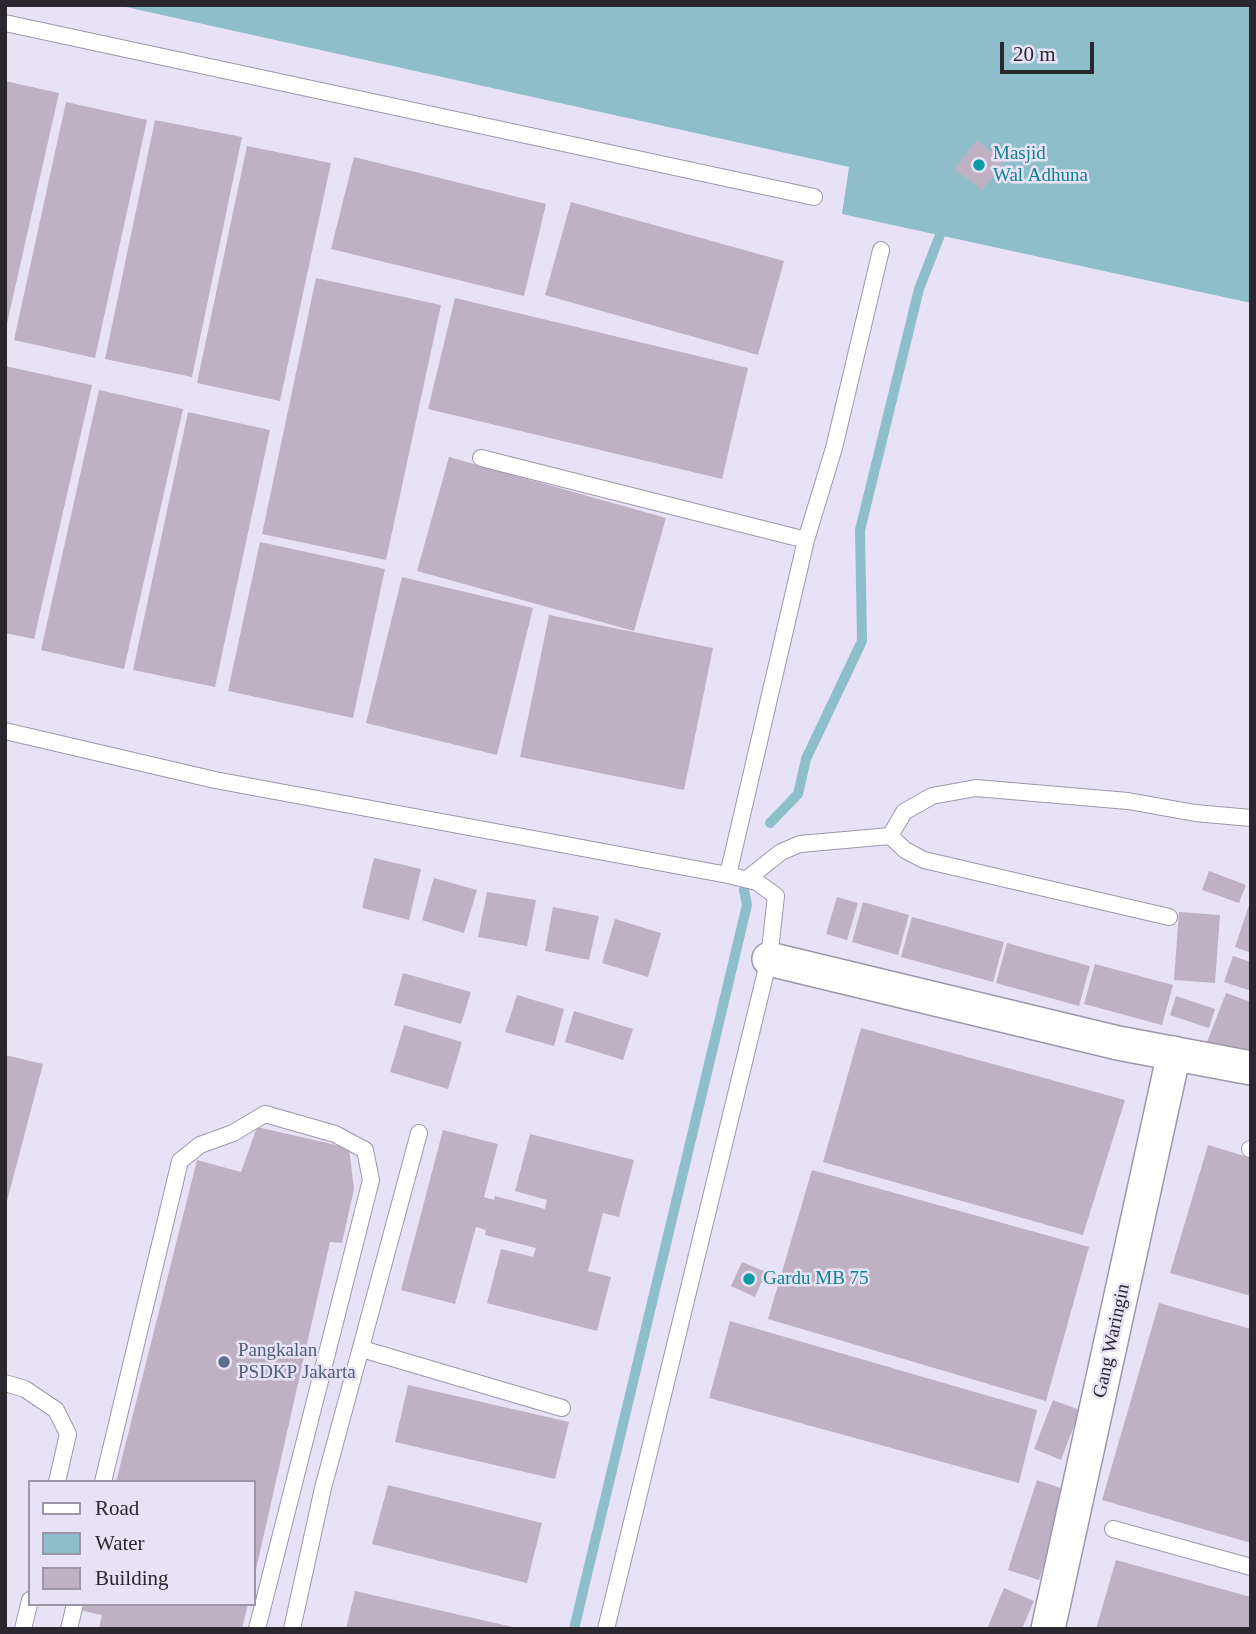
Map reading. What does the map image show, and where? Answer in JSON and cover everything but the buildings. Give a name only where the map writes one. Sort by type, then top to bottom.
[{"type":"street","points":[[769,959],[999,1016],[1251,1068]]},
{"type":"street","name":"Gang Waringin","points":[[1048,1629],[1174,1053]]},
{"type":"lane","points":[[5,23],[814,197]]},
{"type":"lane","points":[[728,875],[806,540],[834,447],[881,250]]},
{"type":"lane","points":[[481,458],[806,540]]},
{"type":"lane","points":[[5,731],[215,780],[757,881],[776,896],[769,959],[606,1629]]},
{"type":"lane","points":[[890,836],[904,812],[932,796],[976,788],[1128,801],[1195,813],[1251,818]]},
{"type":"lane","points":[[747,879],[781,852],[800,844],[890,836],[905,850],[924,860],[1169,917]]},
{"type":"lane","points":[[103,1480],[180,1161],[200,1145],[233,1133],[265,1114],[335,1134],[365,1150],[371,1180],[257,1629]]},
{"type":"lane","points":[[292,1629],[323,1488],[419,1133]]},
{"type":"lane","points":[[362,1349],[562,1408]]},
{"type":"lane","points":[[5,1383],[25,1390],[57,1410],[68,1434],[57,1480]]},
{"type":"lane","points":[[1113,1529],[1251,1567]]},
{"type":"lane","points":[[23,1629],[29,1606]]},
{"type":"lane","points":[[69,1629],[75,1606]]},
{"type":"water","points":[[117,5],[1251,5],[1251,303],[842,214],[849,167]]},
{"type":"waterway","points":[[770,823],[798,794],[806,759],[862,641],[860,530],[919,289],[940,235]]},
{"type":"waterway","points":[[574,1629],[747,905],[744,890]]},
{"type":"place","name":"Masjid Wal Adhuna","points":[[979,165]]},
{"type":"place","name":"Gardu MB 75","points":[[749,1279]]},
{"type":"place","name":"Pangkalan PSDKP Jakarta","points":[[224,1362]]}]
